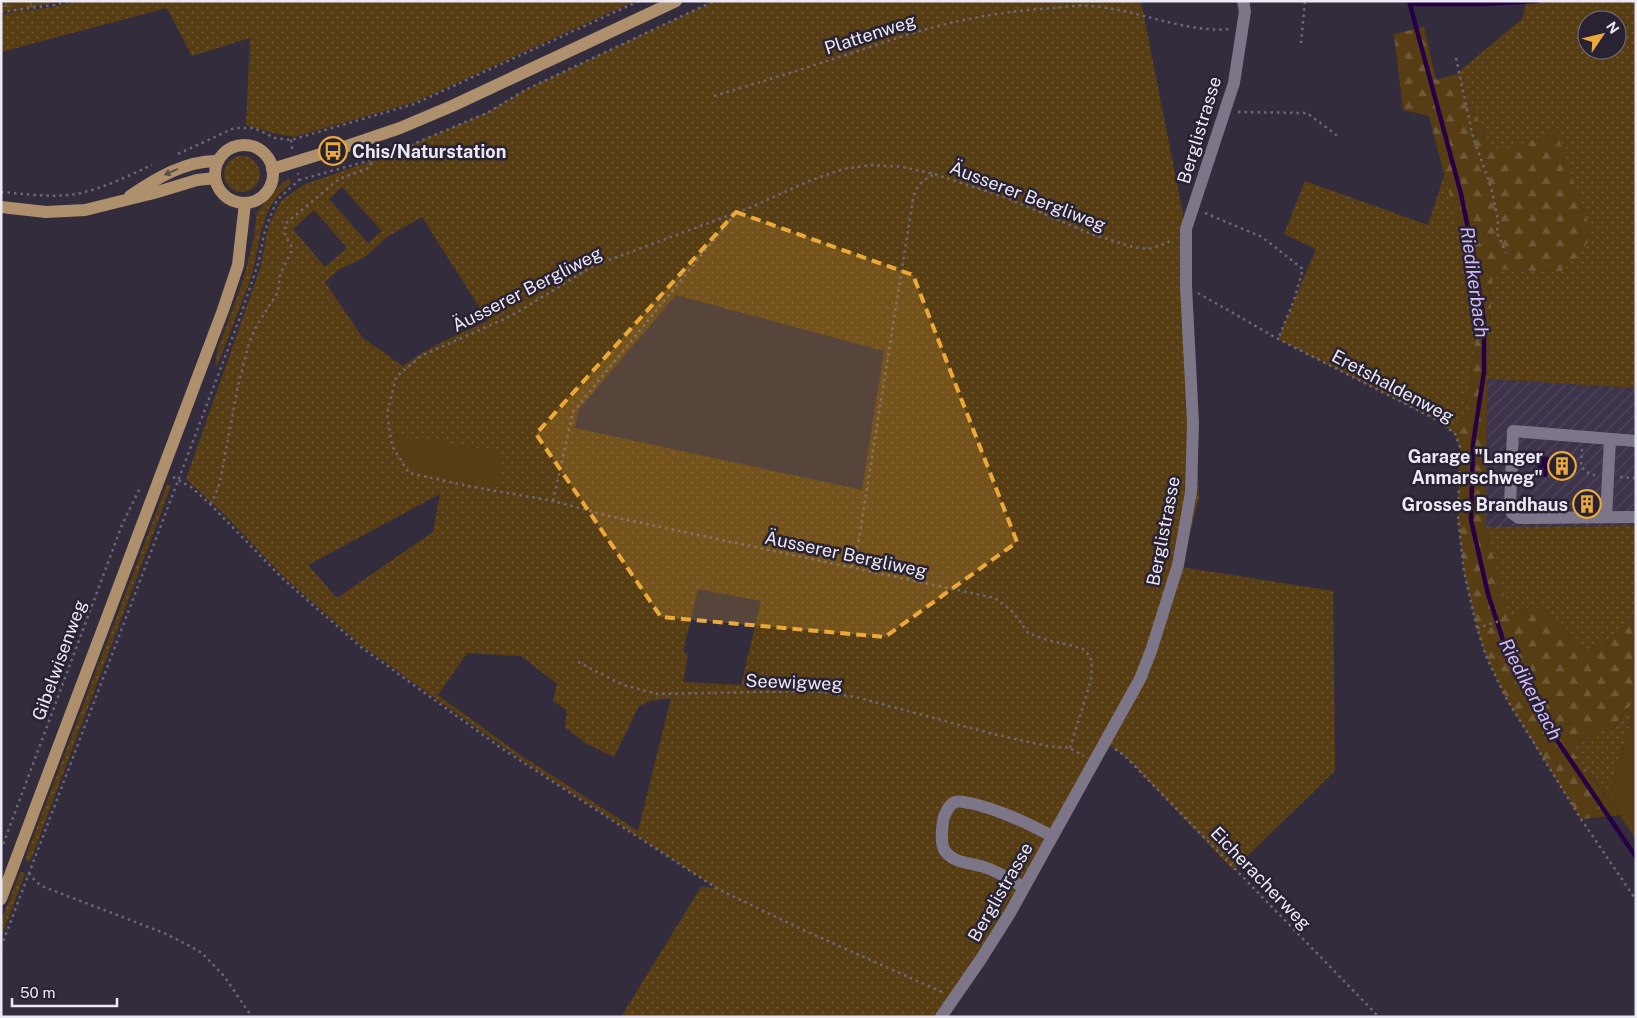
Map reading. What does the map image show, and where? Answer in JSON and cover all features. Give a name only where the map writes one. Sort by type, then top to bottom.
[{"type":"main road","points":[[272,169],[347,146],[418,121],[676,1]]},
{"type":"main road","points":[[236,146],[252,146],[265,155],[272,169],[270,185],[266,192],[253,201],[246,203],[229,199],[222,194],[215,178],[215,169],[222,154],[236,146]]},
{"type":"main road","points":[[123,200],[151,181],[182,168],[196,163],[218,161]]},
{"type":"main road","points":[[1,207],[46,212],[67,212],[104,206],[197,180],[215,178]]},
{"type":"main road","points":[[1,899],[233,282],[238,265],[246,203]]},
{"type":"street","name":"Berglistrasse","points":[[941,1017],[981,959],[1024,888],[1140,679],[1151,651],[1178,565],[1191,492],[1193,422],[1186,286],[1186,229],[1234,83],[1243,24],[1243,1]]},
{"type":"street","points":[[1636,441],[1513,431],[1510,505],[1512,513],[1519,518],[1636,517]]},
{"type":"street","points":[[1606,517],[1610,439]]},
{"type":"street","points":[[1024,888],[1006,876],[986,867],[957,861],[945,851],[942,838],[943,818],[953,802],[958,801],[1010,815],[1052,836]]},
{"type":"path","points":[[1,12],[54,5],[68,1]]},
{"type":"path","points":[[170,157],[234,128],[254,128],[275,138],[291,140],[414,104],[639,1]]},
{"type":"path","points":[[1,946],[242,311],[258,264],[265,230],[277,200],[299,180],[372,160],[487,113],[525,90],[714,1]]},
{"type":"path","points":[[1301,43],[1305,1]]},
{"type":"path","name":"Plattenweg","points":[[714,96],[941,25],[1036,9],[1087,6],[1123,11],[1166,22],[1220,30],[1235,28],[1243,24]]},
{"type":"path","points":[[1456,58],[1473,137],[1498,220],[1496,233],[1506,253]]},
{"type":"path","points":[[1224,112],[1307,112],[1339,137]]},
{"type":"path","points":[[291,140],[299,180]]},
{"type":"path","points":[[210,504],[220,482],[238,386],[249,342],[257,325],[278,292],[280,274],[291,252],[291,245],[285,235],[285,224],[339,179],[369,168],[372,160]]},
{"type":"path","points":[[1,192],[49,196],[75,194],[107,185],[152,165]]},
{"type":"path","name":"Äusserer Bergliweg","points":[[1070,748],[1091,680],[1092,662],[1089,655],[1082,649],[1074,646],[1047,640],[1028,633],[1012,612],[995,598],[609,516],[552,501],[409,473],[392,446],[386,414],[396,377],[421,356],[510,316],[593,266],[736,213],[809,181],[843,169],[872,165],[903,167],[934,174],[1007,198],[1091,234],[1133,247],[1149,249],[1167,243],[1186,229]]},
{"type":"path","points":[[852,567],[858,545],[913,199],[915,190],[924,179],[934,174]]},
{"type":"path","points":[[1193,208],[1262,237],[1303,269],[1294,300],[1278,339]]},
{"type":"path","points":[[552,501],[573,412],[736,213]]},
{"type":"path","name":"Eretshaldenweg","points":[[1186,286],[1278,339],[1439,421],[1455,434],[1460,447],[1458,517],[1464,572],[1477,628],[1486,656],[1506,698],[1581,819],[1636,900]]},
{"type":"path","points":[[1582,447],[1581,467],[1591,475],[1608,476]]},
{"type":"path","points":[[163,472],[191,487],[210,504],[282,579],[361,647],[501,748],[718,889],[801,929],[942,992],[954,1000]]},
{"type":"path","name":"Gibelwisenweg","points":[[1,850],[122,526],[144,480]]},
{"type":"path","points":[[1477,628],[1503,620]]},
{"type":"path","name":"Seewigweg","points":[[578,662],[623,686],[658,694],[812,691],[856,697],[993,734],[1047,746],[1070,748]]},
{"type":"path","name":"Eicheracherweg","points":[[1125,756],[1379,1017]]},
{"type":"path","points":[[29,873],[36,882],[44,887],[164,933],[202,953],[224,976],[252,1017]]},
{"type":"highlighted area","points":[[736,212],[913,275],[1017,542],[885,637],[661,617],[536,434]]},
{"type":"shaded area","points":[[1487,379],[1636,388],[1636,526],[1486,527]]},
{"type":"shaded area","points":[[1539,456],[1549,457],[1547,477],[1537,476]]},
{"type":"green space","points":[[1,1],[61,1],[18,11],[1,11]]},
{"type":"green space","points":[[76,1],[635,1],[415,102],[294,137],[246,125],[250,38],[192,56],[167,8],[1,52],[1,14],[52,7]]},
{"type":"green space","points":[[714,1],[1141,1],[1186,229],[1199,498],[1181,567],[1333,591],[1335,771],[1233,870],[1125,756],[1109,745],[943,1017],[621,1017],[701,887],[716,888],[513,754],[361,645],[285,578],[223,513],[186,479],[261,266],[268,227],[281,201],[303,185],[382,157],[487,113],[525,90]],"holes":[[[342,187],[382,231],[368,243],[329,199]],[[314,210],[347,248],[325,267],[293,229]],[[422,217],[488,321],[433,346],[403,366],[363,338],[325,282],[338,270],[365,257],[387,237]],[[676,295],[884,351],[862,490],[575,428],[579,409]],[[440,494],[433,532],[337,598],[308,565]],[[698,589],[761,601],[741,685],[683,682],[688,654],[683,652]],[[467,653],[521,656],[557,684],[553,701],[567,710],[565,727],[585,743],[614,757],[639,706],[651,701],[671,698],[638,831],[519,754],[438,695]]]},
{"type":"green space","points":[[1527,1],[1636,1],[1636,388],[1487,379],[1493,269],[1560,272],[1495,155],[1456,74],[1522,19]]},
{"type":"green space","points":[[1424,27],[1436,80],[1456,74],[1495,155],[1556,131],[1592,235],[1580,254],[1560,272],[1493,269],[1487,379],[1486,527],[1509,618],[1532,606],[1546,611],[1585,652],[1615,636],[1636,612],[1636,700],[1626,710],[1613,729],[1600,727],[1572,751],[1620,815],[1581,819],[1506,698],[1486,656],[1477,628],[1464,572],[1458,517],[1460,447],[1455,434],[1466,407],[1475,346],[1465,255],[1429,116],[1403,110],[1394,34]]},
{"type":"green space","points":[[242,156],[249,157],[255,161],[259,167],[259,181],[255,187],[249,191],[242,192],[235,191],[229,187],[225,181],[224,174],[225,167],[229,161],[235,157]]},
{"type":"green space","points":[[1445,173],[1465,255],[1475,346],[1466,407],[1455,434],[1439,421],[1278,339],[1316,249],[1284,234],[1305,181],[1428,225]]},
{"type":"green space","points":[[289,178],[291,184],[280,194],[266,217],[249,283],[217,366],[215,365],[218,348],[243,281],[254,237],[257,212],[280,185]]},
{"type":"green space","points":[[396,436],[448,443],[504,454],[495,489],[412,471],[397,448]]},
{"type":"green space","points":[[167,484],[171,486],[30,862],[27,862],[26,856]]},
{"type":"green space","points":[[1636,526],[1636,612],[1615,636],[1585,652],[1546,611],[1531,606],[1509,618],[1486,527]]},
{"type":"green space","points":[[1636,700],[1636,839],[1608,798],[1633,715],[1626,710]]},
{"type":"green space","points":[[1626,710],[1633,714],[1608,798],[1572,751],[1600,727],[1614,729]]},
{"type":"green space","points":[[22,872],[25,874],[1,938],[1,921]]},
{"type":"waterway","name":"Riedikerbach","points":[[1409,1],[1461,194],[1484,321],[1484,372],[1473,444],[1471,520],[1488,594],[1505,646],[1548,727],[1636,857]]},
{"type":"waterway","points":[[1410,4],[1485,4],[1537,1]]},
{"type":"place","name":"Chis/Naturstation","points":[[333,151]]},
{"type":"place","name":"Garage \"Langer Anmarschweg\"","points":[[1562,466]]},
{"type":"place","name":"Grosses Brandhaus","points":[[1587,504]]}]
